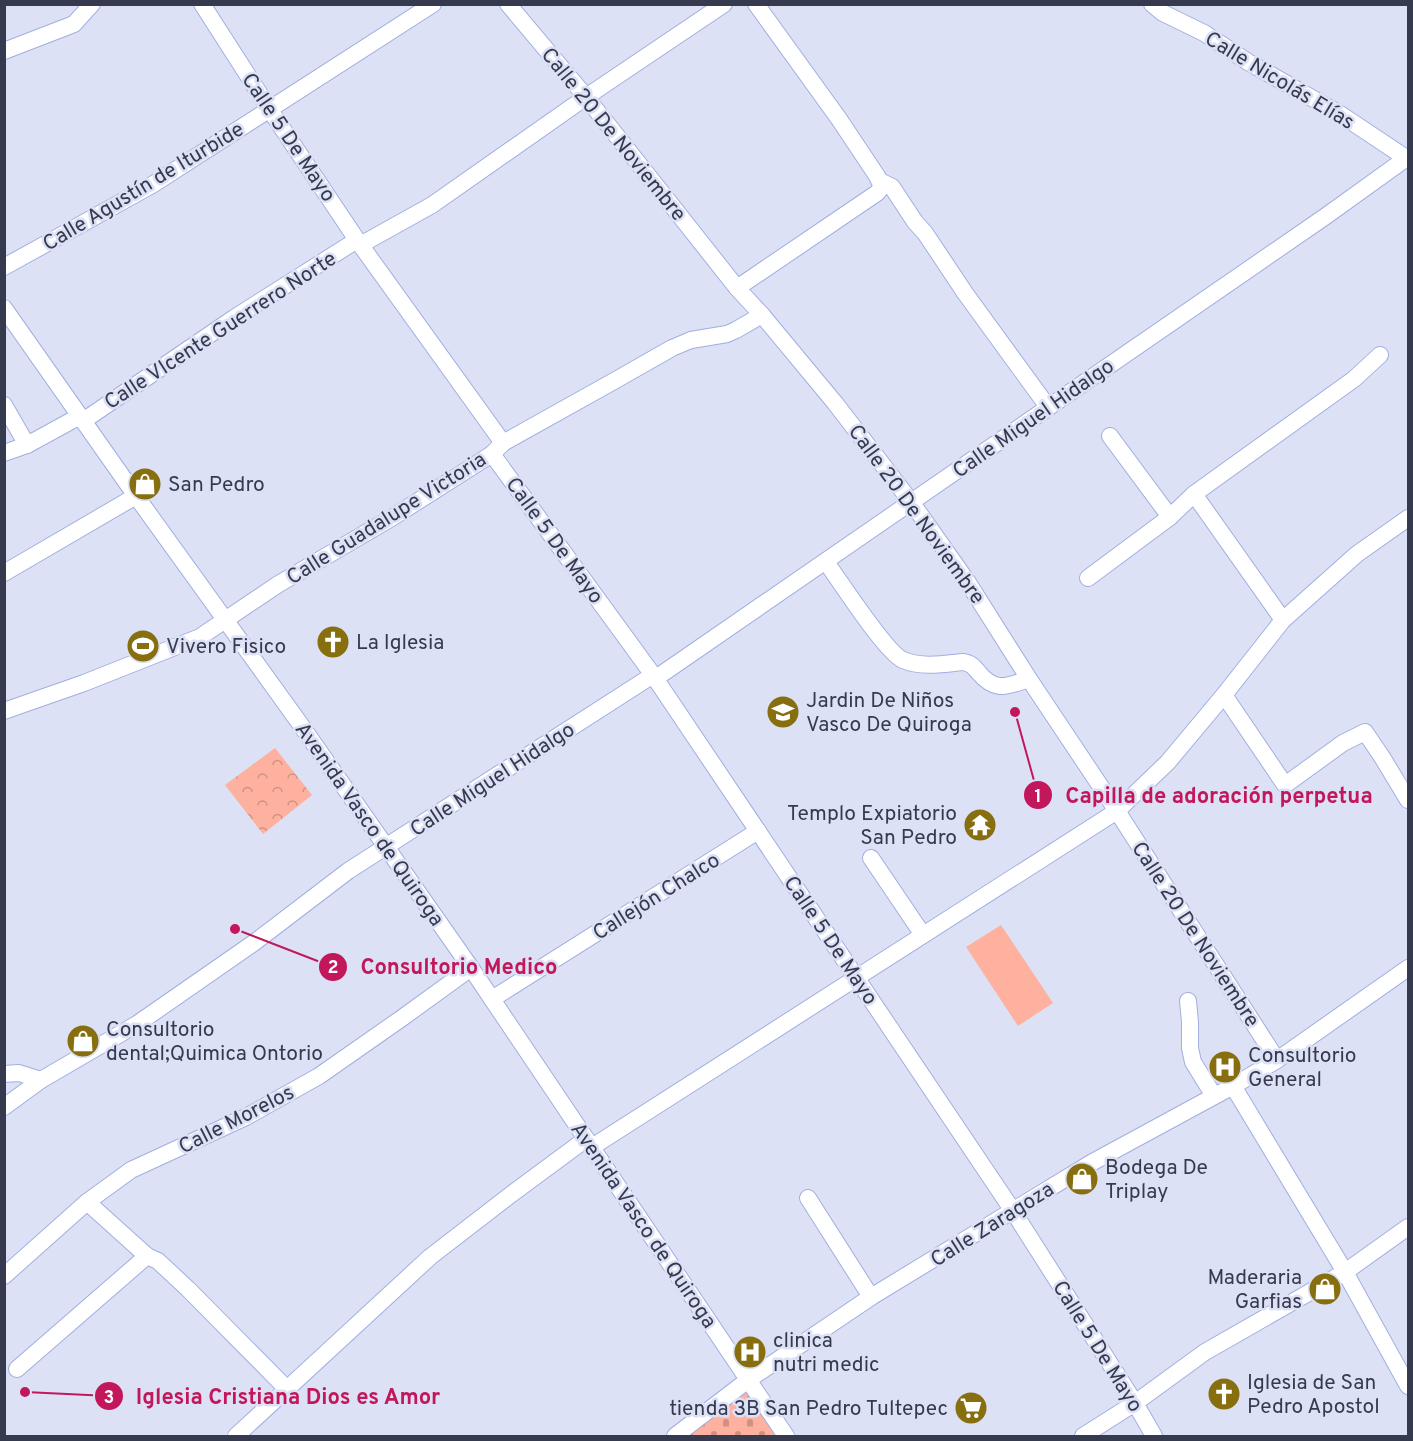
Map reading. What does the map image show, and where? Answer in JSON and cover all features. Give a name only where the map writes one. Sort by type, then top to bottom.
[{"type":"street","points":[[4,51],[74,24],[92,4]]},
{"type":"street","name":"Calle 5 De Mayo","points":[[202,4],[270,110],[655,677],[1012,1210],[1135,1403],[1154,1437]]},
{"type":"street","name":"Calle Agustín de Iturbide","points":[[4,267],[152,184],[433,4]]},
{"type":"street","name":"Calle 20 De Noviembre","points":[[508,4],[586,97],[737,288],[835,402],[912,503],[967,580],[1276,1060]]},
{"type":"street","points":[[756,4],[839,119],[881,184],[892,187],[1048,407]]},
{"type":"street","name":"Calle Nicolás Elías","points":[[1152,4],[1163,13],[1204,33],[1248,62],[1340,114],[1407,158]]},
{"type":"street","name":"Calle VIcente Guerrero Norte","points":[[4,453],[27,445],[82,418],[234,318],[360,242],[432,205],[716,7]]},
{"type":"street","name":"Calle Miguel Hidalgo","points":[[4,1107],[41,1080],[137,1024],[255,942],[348,871],[655,677],[826,562],[1298,236],[1407,158]]},
{"type":"street","points":[[737,288],[877,193],[881,184]]},
{"type":"street","name":"Avenida Vasco de Quiroga","points":[[4,308],[387,846],[786,1437]]},
{"type":"street","name":"Calle Guadalupe Victoria","points":[[4,711],[84,683],[200,637],[277,585],[393,517],[498,448],[614,381],[672,348],[691,340],[727,334],[762,315]]},
{"type":"street","points":[[1088,578],[1170,517],[1194,494],[1354,379],[1380,355]]},
{"type":"street","points":[[4,405],[27,445]]},
{"type":"street","points":[[1110,436],[1170,517]]},
{"type":"street","points":[[1194,494],[1283,620]]},
{"type":"street","points":[[4,573],[136,496]]},
{"type":"street","points":[[236,1437],[430,1257],[509,1196],[589,1143],[856,978],[1117,811],[1168,762],[1283,620],[1357,554],[1408,518]]},
{"type":"street","points":[[826,562],[874,630],[900,659],[921,665],[969,663],[991,685],[1011,685],[1029,679]]},
{"type":"street","points":[[1224,695],[1285,784],[1343,743],[1365,732],[1383,757],[1408,800]]},
{"type":"street","name":"Callejón Chalco","points":[[492,999],[758,831]]},
{"type":"street","points":[[871,858],[923,935]]},
{"type":"street","name":"Calle Morelos","points":[[4,1276],[87,1202],[131,1170],[246,1117],[319,1076],[471,968]]},
{"type":"street","name":"Calle Zaragoza","points":[[675,1437],[747,1380],[871,1297],[1091,1163],[1276,1060],[1408,968]]},
{"type":"street","points":[[1188,1000],[1190,1048],[1194,1062],[1214,1096]]},
{"type":"street","points":[[4,1074],[19,1073],[41,1080]]},
{"type":"street","points":[[1233,1086],[1345,1272],[1408,1386]]},
{"type":"street","points":[[808,1198],[871,1297]]},
{"type":"street","points":[[87,1202],[188,1289],[287,1389]]},
{"type":"street","points":[[1083,1437],[1135,1403],[1205,1352],[1345,1272],[1408,1227]]},
{"type":"street","points":[[17,1368],[147,1256]]},
{"type":"green space","points":[[275,748],[312,795],[263,834],[225,785]]},
{"type":"green space","points":[[1001,925],[1053,1003],[1018,1026],[966,947]]},
{"type":"green space","points":[[744,1388],[776,1436],[684,1436]]},
{"type":"place","name":"San Pedro","points":[[145,484]]},
{"type":"place","name":"La Iglesia","points":[[333,642]]},
{"type":"place","name":"Vivero Fisico","points":[[143,646]]},
{"type":"place","name":"Jardin De Niños Vasco De Quiroga","points":[[783,712]]},
{"type":"place","name":"Capilla de adoración perpetua","points":[[1015,712]]},
{"type":"place","name":"Templo Expiatorio San Pedro","points":[[980,825]]},
{"type":"place","name":"Consultorio Medico","points":[[235,929]]},
{"type":"place","name":"Consultorio dental;Quimica Ontorio","points":[[83,1041]]},
{"type":"place","name":"Consultorio General","points":[[1225,1067]]},
{"type":"place","name":"Bodega De Triplay","points":[[1082,1179]]},
{"type":"place","name":"Maderaria Garfias","points":[[1325,1289]]},
{"type":"place","name":"clinica nutri medic","points":[[750,1352]]},
{"type":"place","name":"Iglesia Cristiana Dios es Amor","points":[[25,1392]]},
{"type":"place","name":"Iglesia de San Pedro Apostol","points":[[1224,1394]]},
{"type":"place","name":"tienda 3B San Pedro Tultepec","points":[[971,1408]]}]
